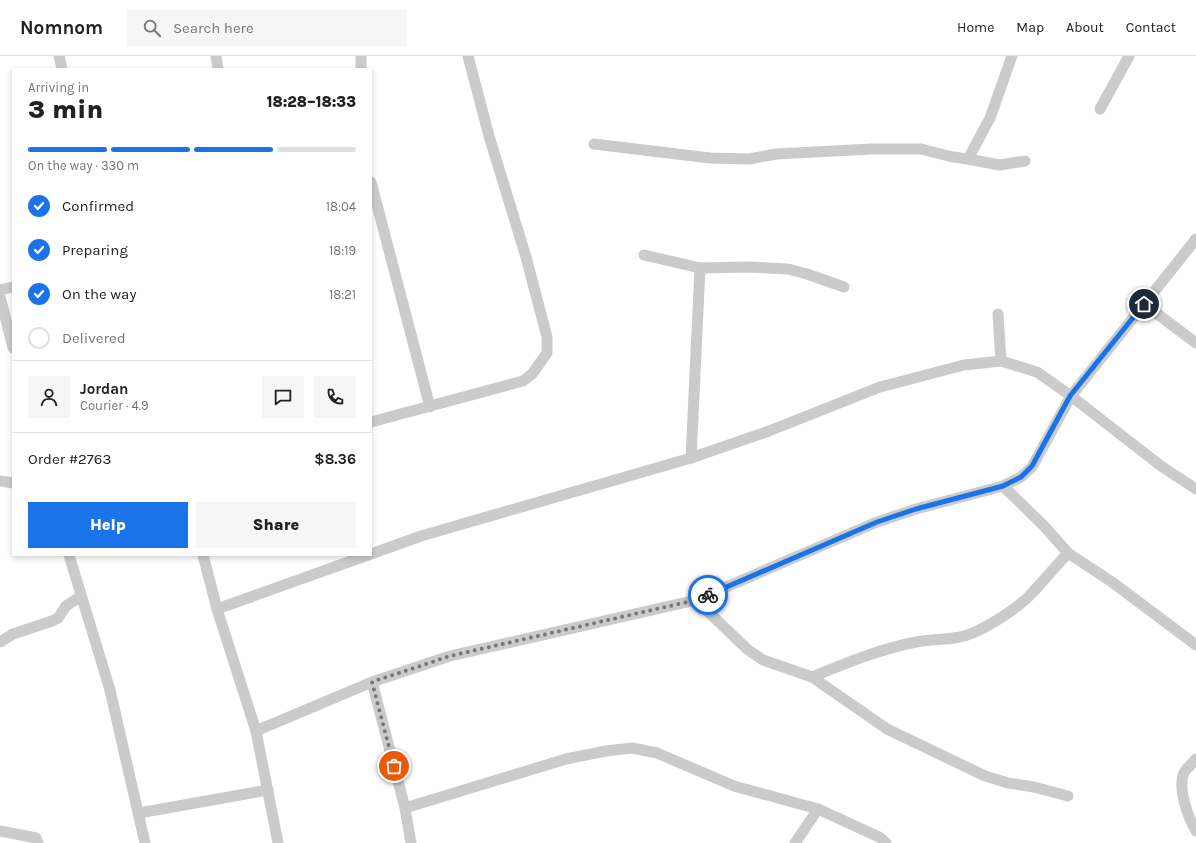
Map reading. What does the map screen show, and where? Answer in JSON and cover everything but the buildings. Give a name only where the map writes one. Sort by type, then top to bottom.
[{"type":"street","points":[[59,56],[62,68]]},
{"type":"street","points":[[216,56],[218,68]]},
{"type":"street","points":[[361,56],[361,68]]},
{"type":"street","points":[[372,422],[430,407],[523,380],[532,374],[546,353],[547,337],[526,257],[489,136],[468,56]]},
{"type":"street","points":[[968,159],[990,118],[1012,56]]},
{"type":"street","points":[[1100,109],[1129,56]]},
{"type":"street","points":[[594,144],[710,158],[749,159],[776,154],[872,149],[921,149],[999,166],[1025,161]]},
{"type":"street","points":[[372,186],[430,407]]},
{"type":"street","points":[[256,731],[372,682],[450,656],[696,600],[877,522],[916,509],[1003,486],[1021,477],[1032,466],[1070,396],[1196,239]]},
{"type":"street","points":[[644,255],[700,268],[749,267],[788,270],[806,274],[844,287]]},
{"type":"street","points":[[691,458],[700,268]]},
{"type":"street","points":[[0,290],[12,287]]},
{"type":"street","points":[[0,296],[12,344]]},
{"type":"street","points":[[1144,304],[1196,343]]},
{"type":"street","points":[[998,314],[1001,361]]},
{"type":"street","points":[[372,554],[421,536],[691,458],[769,431],[880,386],[964,366],[1001,361],[1033,370],[1070,396],[1161,466],[1196,489]]},
{"type":"street","points":[[0,481],[12,483]]},
{"type":"street","points":[[1003,486],[1044,526],[1068,553],[1112,582],[1196,645]]},
{"type":"street","points":[[812,677],[837,666],[879,651],[917,641],[963,637],[973,633],[1018,606],[1033,593],[1068,553]]},
{"type":"street","points":[[70,556],[110,690],[146,843]]},
{"type":"street","points":[[203,556],[217,609],[256,731],[278,843]]},
{"type":"street","points":[[217,609],[365,556]]},
{"type":"street","points":[[0,642],[14,634],[52,622],[58,618],[66,606],[81,596]]},
{"type":"street","points":[[696,600],[747,649],[776,665],[812,677],[887,729],[985,776],[1008,783],[1034,787],[1068,796]]},
{"type":"street","points":[[372,682],[405,808],[411,843]]},
{"type":"street","points":[[405,808],[566,759],[606,751],[632,748],[658,753],[734,786],[818,809],[879,837],[886,843]]},
{"type":"street","points":[[1196,759],[1185,771],[1182,782],[1185,807],[1196,831]]},
{"type":"street","points":[[139,813],[268,790]]},
{"type":"street","points":[[795,843],[818,809]]},
{"type":"street","points":[[0,831],[30,836],[36,838],[38,843]]},
{"type":"way so far","points":[[394,766],[372,682],[450,656],[696,600],[708,595]]},
{"type":"route","points":[[708,595],[877,522],[916,509],[1003,486],[1021,477],[1032,466],[1053,430],[1070,396],[1144,304]]}]
